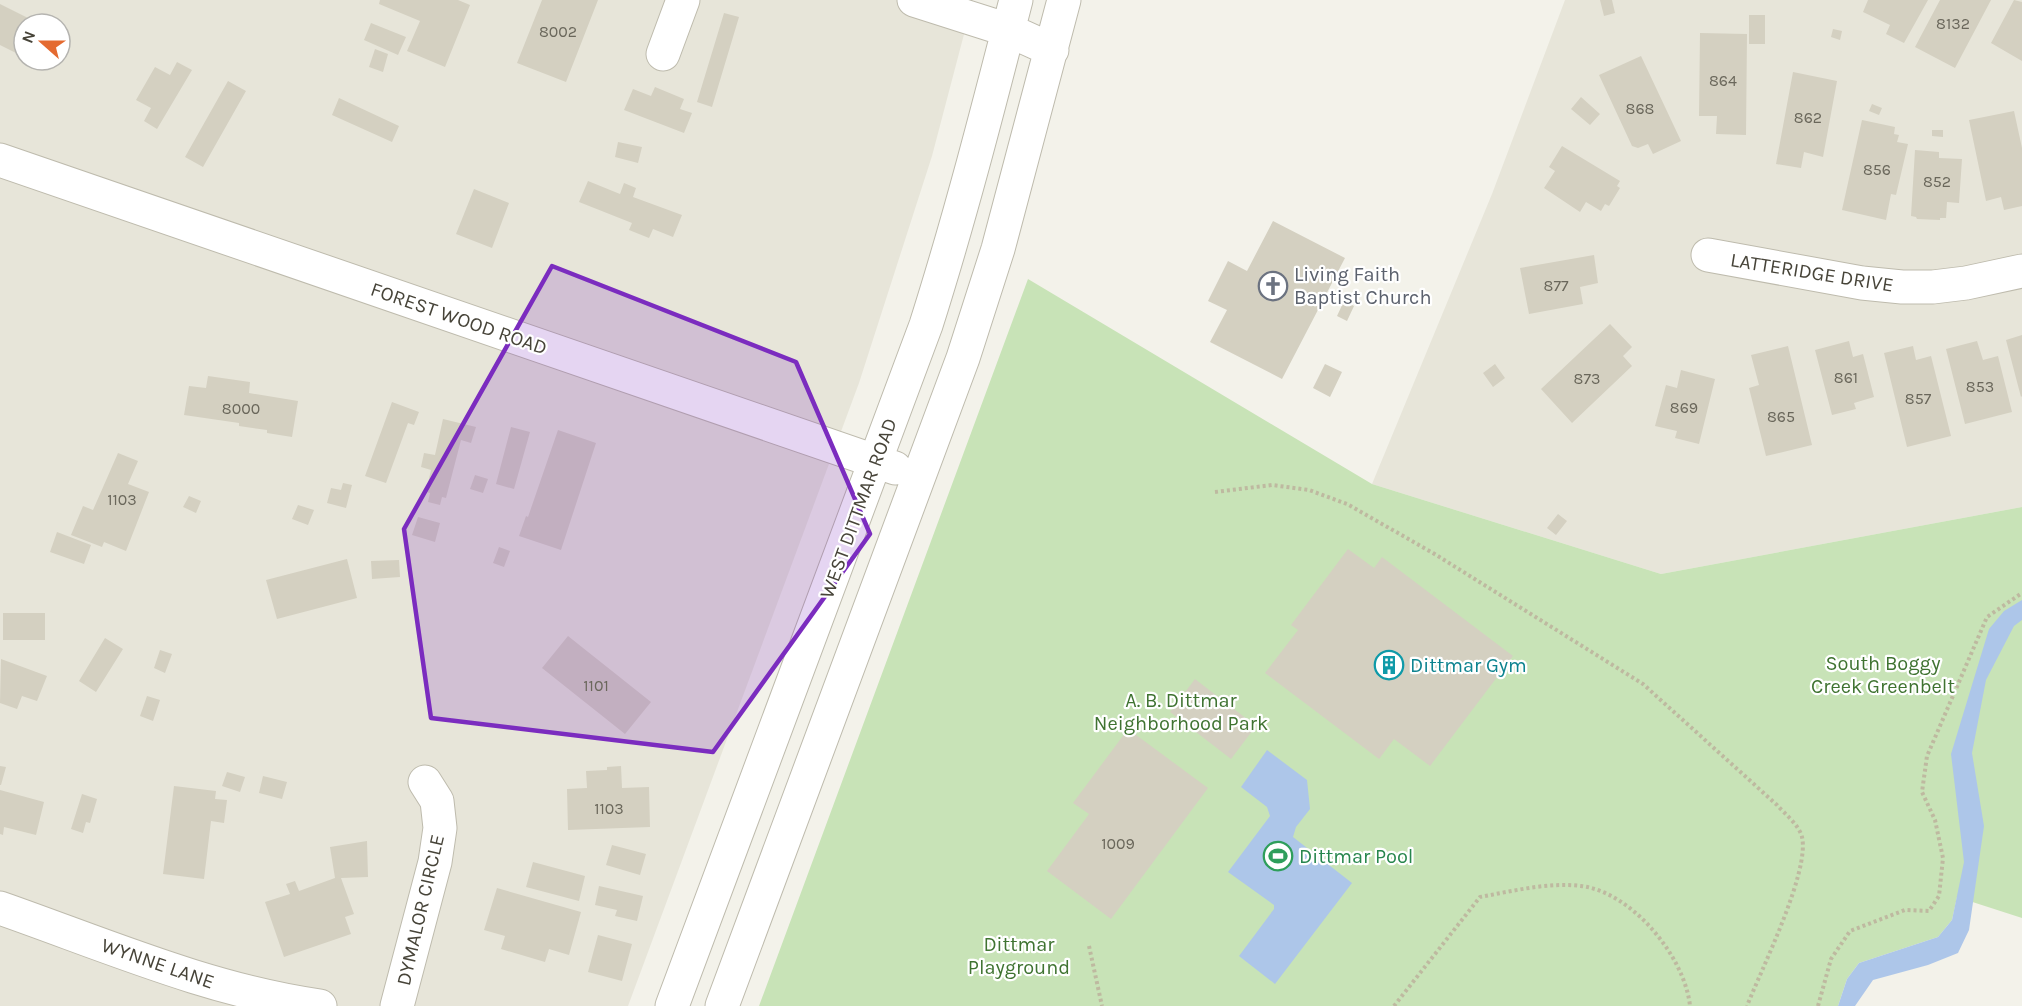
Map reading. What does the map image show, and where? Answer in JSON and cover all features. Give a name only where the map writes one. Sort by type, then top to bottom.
[{"type":"street","points":[[663,54],[683,0]]},
{"type":"street","points":[[914,0],[1012,15],[1052,50]]},
{"type":"street","points":[[722,1006],[963,358],[987,286],[1064,0]]},
{"type":"street","name":"WEST DITTMAR ROAD","points":[[672,1006],[926,325],[952,243],[1012,15]]},
{"type":"street","name":"FOREST WOOD ROAD","points":[[0,160],[918,476]]},
{"type":"street","name":"LATTERIDGE DRIVE","points":[[1708,255],[1862,283],[1902,287],[1933,287],[1966,283],[2022,271]]},
{"type":"street","name":"DYMALOR CIRCLE","points":[[397,1006],[435,862],[440,828],[437,801],[425,782]]},
{"type":"street","name":"WYNNE LANE","points":[[0,908],[202,979],[246,991],[320,1006]]},
{"type":"path","points":[[1215,492],[1272,485],[1309,490],[1347,504],[1433,553],[1643,684],[1777,805],[1802,836],[1802,856],[1796,887],[1747,1006]]},
{"type":"path","points":[[1818,1006],[1831,958],[1850,931],[1905,910],[1929,911],[1939,896],[1942,858],[1935,820],[1922,792],[1927,756],[1987,617],[2022,593]]},
{"type":"path","points":[[1394,1006],[1480,897],[1554,885],[1583,886],[1604,892],[1628,907],[1667,947],[1682,974],[1690,1006]]},
{"type":"path","points":[[1089,946],[1102,1006]]},
{"type":"highlighted area","points":[[552,266],[796,362],[870,534],[713,752],[431,718],[404,529]]},
{"type":"shaded area","points":[[0,0],[973,0],[932,156],[859,383],[628,1006],[0,1006]]},
{"type":"shaded area","points":[[1565,0],[2022,0],[2022,507],[1661,574],[1372,484],[1492,194]]},
{"type":"green space","name":"A. B. Dittmar Neighborhood Park","points":[[1028,279],[1372,484],[1661,574],[2022,507],[2022,918],[1957,897],[1952,920],[1938,937],[1859,963],[1847,979],[1838,1006],[759,1006]]},
{"type":"water","points":[[2022,600],[2022,620],[2014,626],[1986,680],[1972,753],[1984,826],[1969,930],[1958,953],[1928,965],[1873,980],[1855,1006],[1838,1006],[1847,979],[1859,963],[1938,937],[1952,920],[1964,862],[1951,754],[1989,629],[2004,611]]},
{"type":"water","name":"Dittmar Pool","points":[[1267,750],[1307,780],[1310,809],[1296,827],[1293,837],[1352,883],[1275,984],[1239,956],[1274,909],[1274,905],[1228,872],[1270,816],[1267,807],[1241,787]]},
{"type":"building","points":[[380,0],[458,0],[470,5],[445,67],[407,51],[420,21],[379,4]]},
{"type":"building","points":[[542,0],[598,0],[566,82],[517,63]]},
{"type":"building","points":[[1600,0],[1612,0],[1615,13],[1604,16]]},
{"type":"building","points":[[1868,0],[1928,0],[1904,43],[1886,34],[1890,25],[1863,12]]},
{"type":"building","points":[[1940,0],[1991,0],[1955,68],[1915,47]]},
{"type":"building","points":[[2014,0],[2022,2],[2022,61],[1991,43]]},
{"type":"building","points":[[0,4],[16,12],[12,12],[12,51],[0,45]]},
{"type":"building","points":[[724,13],[739,17],[712,107],[697,102]]},
{"type":"building","points":[[1749,15],[1765,15],[1765,44],[1749,44]]},
{"type":"building","points":[[371,23],[406,37],[398,55],[364,40]]},
{"type":"building","points":[[1833,29],[1842,31],[1840,40],[1831,37]]},
{"type":"building","points":[[1700,33],[1747,34],[1746,135],[1716,134],[1717,116],[1699,116]]},
{"type":"building","points":[[375,49],[388,54],[383,72],[369,67]]},
{"type":"building","points":[[1641,56],[1681,141],[1653,154],[1648,144],[1638,148],[1632,146],[1599,75]]},
{"type":"building","points":[[177,62],[192,70],[157,129],[144,121],[151,108],[136,100],[155,67],[170,75]]},
{"type":"building","points":[[1793,72],[1837,81],[1823,157],[1804,152],[1801,168],[1776,164]]},
{"type":"building","points":[[228,81],[246,91],[203,167],[185,157]]},
{"type":"building","points":[[655,87],[684,99],[680,109],[692,113],[684,133],[624,110],[633,89],[651,96]]},
{"type":"building","points":[[1581,97],[1600,114],[1590,125],[1571,109]]},
{"type":"building","points":[[339,98],[399,126],[392,142],[332,115]]},
{"type":"building","points":[[1872,104],[1882,108],[1879,115],[1869,111]]},
{"type":"building","points":[[2014,111],[2022,148],[2022,206],[2004,210],[2001,197],[1986,201],[1969,120]]},
{"type":"building","points":[[1862,120],[1895,127],[1894,134],[1899,135],[1897,142],[1908,144],[1896,195],[1891,194],[1886,220],[1842,210]]},
{"type":"building","points":[[1932,130],[1943,130],[1943,137],[1932,136]]},
{"type":"building","points":[[618,142],[642,147],[638,163],[615,157]]},
{"type":"building","points":[[1562,146],[1620,181],[1617,186],[1620,188],[1609,206],[1605,204],[1601,211],[1586,202],[1580,212],[1544,188],[1555,171],[1549,167]]},
{"type":"building","points":[[1915,150],[1939,152],[1939,158],[1962,159],[1959,203],[1947,202],[1946,218],[1917,219],[1911,216]]},
{"type":"building","points":[[588,181],[620,194],[624,183],[636,188],[633,197],[682,215],[673,237],[653,229],[649,238],[629,230],[632,223],[579,202]]},
{"type":"building","points":[[474,189],[509,203],[492,248],[456,234]]},
{"type":"building","name":"Living Faith Baptist Church","points":[[1273,221],[1345,258],[1282,379],[1210,342],[1227,310],[1208,301],[1228,261],[1247,271]]},
{"type":"building","points":[[1594,255],[1598,283],[1580,287],[1583,304],[1529,314],[1520,268]]},
{"type":"building","points":[[1344,301],[1354,306],[1347,321],[1337,316]]},
{"type":"building","points":[[1610,324],[1632,347],[1623,356],[1632,366],[1572,423],[1541,389]]},
{"type":"building","points":[[2022,335],[2022,396],[2021,397],[2006,340]]},
{"type":"building","points":[[1849,341],[1853,357],[1863,354],[1874,397],[1854,403],[1856,409],[1832,415],[1815,350]]},
{"type":"building","points":[[1977,341],[1983,360],[1998,356],[2012,412],[1965,424],[1946,349]]},
{"type":"building","points":[[1788,346],[1812,445],[1766,456],[1749,388],[1759,385],[1751,355]]},
{"type":"building","points":[[1913,346],[1916,360],[1931,356],[1951,436],[1907,447],[1884,353]]},
{"type":"building","points":[[1325,364],[1342,372],[1330,397],[1313,388]]},
{"type":"building","points":[[1495,364],[1505,378],[1493,387],[1483,373]]},
{"type":"building","points":[[1681,370],[1715,379],[1699,444],[1675,438],[1677,431],[1655,426],[1666,385],[1677,388]]},
{"type":"building","points":[[208,376],[250,382],[249,393],[298,401],[292,437],[239,426],[239,423],[184,415],[189,386],[206,388]]},
{"type":"building","points":[[392,402],[419,412],[414,425],[408,423],[386,483],[365,476]]},
{"type":"building","points":[[443,419],[476,427],[471,443],[461,440],[446,498],[442,497],[440,505],[428,502],[430,493],[426,492],[431,470],[421,467],[424,453],[435,455]]},
{"type":"building","points":[[511,427],[530,432],[514,489],[496,484]]},
{"type":"building","points":[[558,430],[596,443],[561,550],[519,536],[526,516],[528,517]]},
{"type":"building","points":[[118,453],[138,461],[128,484],[149,492],[126,551],[104,542],[102,547],[71,535],[83,506],[93,510]]},
{"type":"building","points":[[475,475],[488,479],[483,493],[470,489]]},
{"type":"building","points":[[343,483],[352,485],[346,508],[327,503],[331,488],[341,490]]},
{"type":"building","points":[[189,496],[201,501],[196,513],[183,507]]},
{"type":"building","points":[[298,505],[314,510],[308,525],[292,519]]},
{"type":"building","points":[[1558,514],[1567,521],[1556,535],[1547,528]]},
{"type":"building","points":[[418,517],[440,523],[435,542],[412,535]]},
{"type":"building","points":[[57,532],[91,545],[84,564],[50,552]]},
{"type":"building","points":[[499,547],[510,551],[504,567],[493,563]]},
{"type":"building","name":"Dittmar Gym","points":[[1348,549],[1374,568],[1382,557],[1513,656],[1430,766],[1394,739],[1379,759],[1265,673],[1298,630],[1291,625]]},
{"type":"building","points":[[347,559],[357,598],[277,619],[266,580]]},
{"type":"building","points":[[399,560],[400,577],[372,579],[371,561]]},
{"type":"building","points":[[3,613],[45,613],[45,640],[3,640]]},
{"type":"building","points":[[568,636],[651,702],[625,734],[542,668]]},
{"type":"building","points":[[105,638],[123,649],[96,692],[79,681]]},
{"type":"building","points":[[160,650],[172,654],[165,673],[154,668]]},
{"type":"building","points":[[1,659],[47,676],[37,701],[22,696],[17,709],[0,703]]},
{"type":"building","points":[[1195,679],[1256,726],[1231,759],[1170,712]]},
{"type":"building","points":[[147,696],[160,700],[153,721],[140,716]]},
{"type":"building","points":[[1128,729],[1208,788],[1111,919],[1047,871],[1089,814],[1073,803]]},
{"type":"building","points":[[0,766],[6,767],[1,785],[0,785]]},
{"type":"building","points":[[621,766],[622,788],[649,787],[650,827],[568,830],[567,789],[587,788],[586,771],[607,770],[607,767]]},
{"type":"building","points":[[227,772],[245,777],[240,792],[222,786]]},
{"type":"building","points":[[263,776],[287,782],[282,799],[259,793]]},
{"type":"building","points":[[174,786],[216,791],[215,799],[227,800],[224,823],[211,821],[204,879],[163,874]]},
{"type":"building","points":[[0,790],[44,802],[36,835],[4,827],[3,835],[0,834]]},
{"type":"building","points":[[82,794],[97,799],[90,823],[86,822],[83,833],[71,829]]},
{"type":"building","points":[[367,841],[368,877],[341,878],[354,914],[345,917],[351,934],[284,957],[265,902],[290,894],[286,884],[295,881],[299,891],[335,878],[330,847]]},
{"type":"building","points":[[612,845],[646,854],[640,875],[606,865]]},
{"type":"building","points":[[533,862],[585,876],[579,901],[526,887]]},
{"type":"building","points":[[599,886],[643,896],[637,921],[615,916],[617,910],[595,905]]},
{"type":"building","points":[[497,888],[581,912],[569,955],[549,949],[545,962],[501,949],[505,936],[484,930]]},
{"type":"building","points":[[598,935],[632,944],[622,981],[588,972]]},
{"type":"place","name":"Living Faith Baptist Church","points":[[1273,286]]},
{"type":"place","name":"Dittmar Gym","points":[[1389,665]]},
{"type":"place","name":"Dittmar Pool","points":[[1278,856]]},
{"type":"park label","name":"South Boggy Creek Greenbelt","points":[[1883,674]]},
{"type":"park label","name":"Dittmar Playground","points":[[1019,956]]}]
